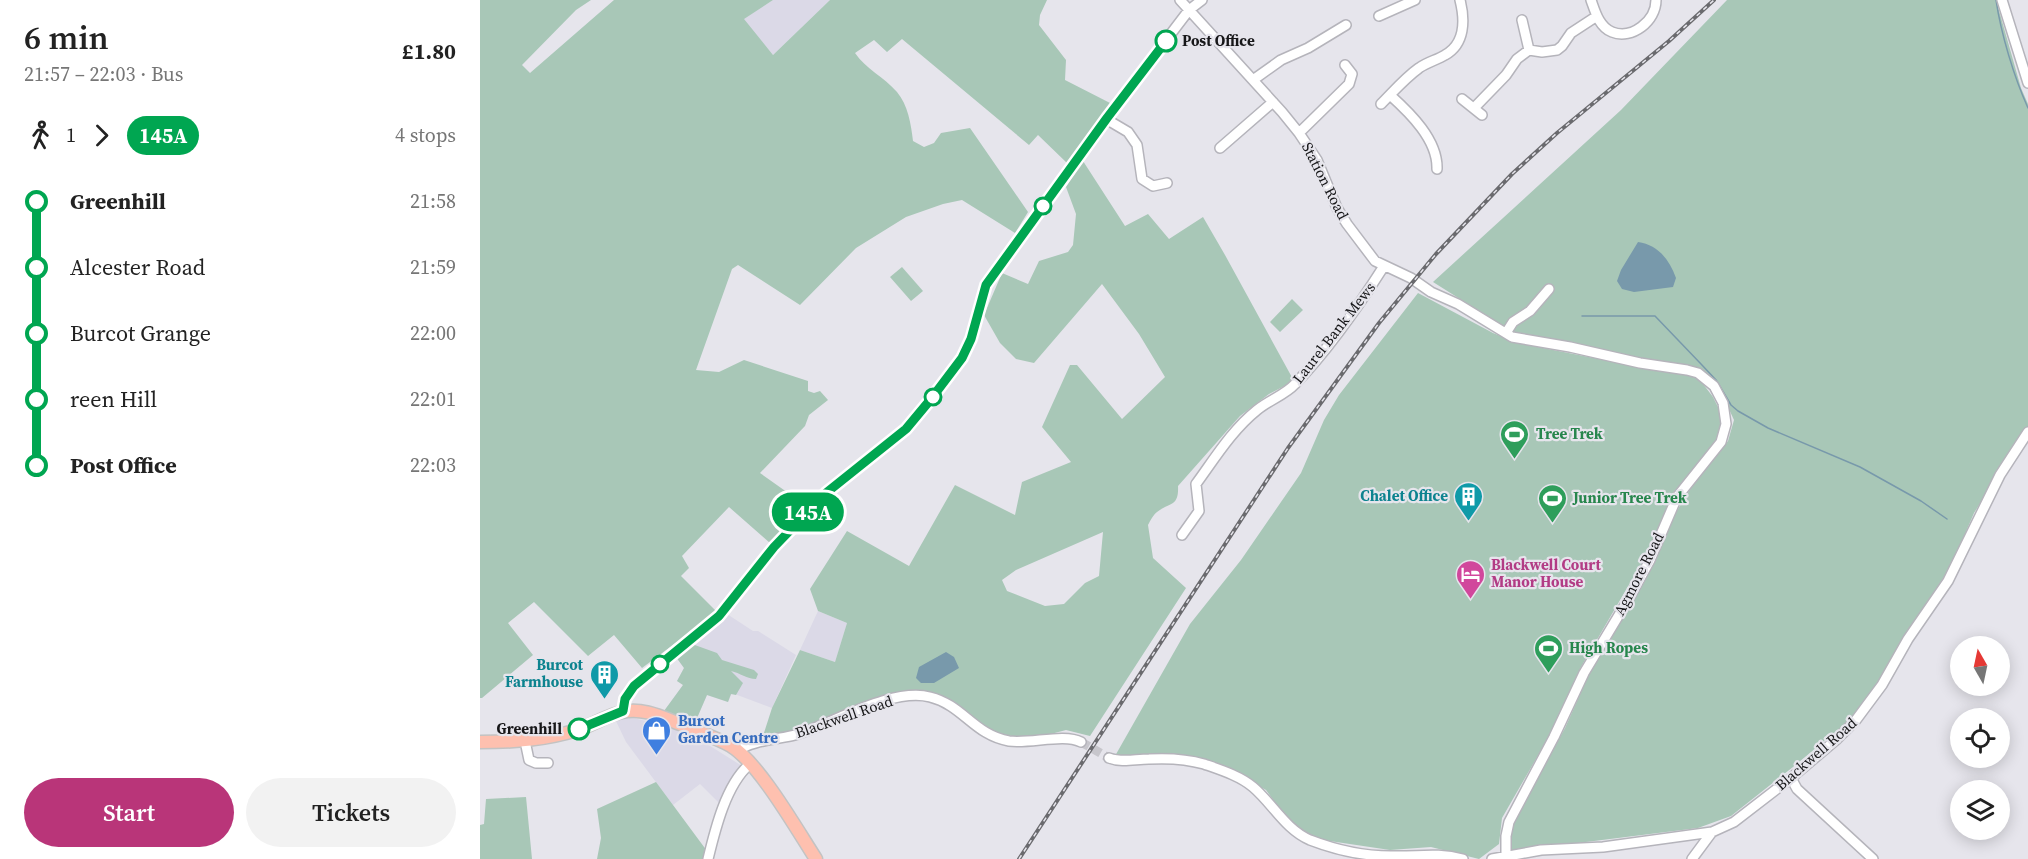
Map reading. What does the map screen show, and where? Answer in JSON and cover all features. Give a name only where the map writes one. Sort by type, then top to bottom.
[{"type":"main road","points":[[480,742],[525,741],[579,729],[623,711],[656,715],[738,751],[774,795],[816,859]]},
{"type":"street","name":"Station Road","points":[[1180,0],[1274,102],[1299,133],[1317,160],[1337,207],[1368,253],[1384,266],[1421,285]]},
{"type":"street","points":[[623,711],[625,699],[639,681],[719,616],[774,547],[826,493],[906,429],[931,399],[962,358],[971,339],[986,285],[1107,118],[1189,10],[1202,0]]},
{"type":"street","points":[[1377,5],[1381,15],[1415,0]]},
{"type":"street","points":[[1381,104],[1422,65],[1453,50],[1459,42],[1462,30],[1460,0]]},
{"type":"street","points":[[1591,0],[1604,27],[1611,32],[1621,33],[1632,32],[1644,25],[1654,14],[1656,0]]},
{"type":"street","points":[[2002,0],[2028,83]]},
{"type":"street","points":[[1473,108],[1506,75],[1517,59],[1529,50],[1542,52],[1557,50],[1570,33],[1597,16]]},
{"type":"street","points":[[1526,24],[1529,50]]},
{"type":"street","points":[[1253,80],[1281,60],[1308,48],[1346,25]]},
{"type":"street","points":[[1299,133],[1349,84],[1352,74],[1345,65]]},
{"type":"street","points":[[1390,95],[1417,120],[1441,162]]},
{"type":"street","points":[[1462,99],[1482,115]]},
{"type":"street","points":[[1220,148],[1274,102]]},
{"type":"street","points":[[1107,118],[1128,132],[1137,145],[1142,179],[1153,186],[1167,183]]},
{"type":"street","name":"Laurel Bank Mews","points":[[1182,535],[1199,511],[1196,484],[1238,426],[1260,407],[1293,387],[1349,318],[1384,266]]},
{"type":"street","name":"Agmore Road","points":[[1421,285],[1458,304],[1512,337],[1698,374],[1714,386],[1723,403],[1726,424],[1721,442],[1677,497],[1636,586],[1584,673],[1554,737],[1514,808],[1506,836],[1506,856]]},
{"type":"street","points":[[1506,333],[1513,322],[1530,311],[1548,289]]},
{"type":"street","name":"Blackwell Road","points":[[1492,859],[1541,850],[1603,847],[1712,832],[1734,822],[1791,778],[1856,720],[1882,685],[1908,639],[1948,581],[2000,475],[2028,432]]},
{"type":"street","name":"Blackwell Road","points":[[738,751],[748,746],[794,735],[869,706],[911,695],[931,697],[940,701],[958,711],[981,731],[999,739],[1029,742],[1071,737],[1081,741]]},
{"type":"street","points":[[525,741],[529,760],[536,763],[548,763]]},
{"type":"street","points":[[1109,758],[1122,761],[1171,759],[1201,764],[1226,772],[1255,789],[1295,831],[1328,846],[1357,854],[1391,856],[1444,854],[1463,859]]},
{"type":"street","points":[[708,859],[730,794],[741,773],[750,764]]},
{"type":"street","points":[[1791,778],[1797,789],[1873,859]]},
{"type":"street","points":[[1692,859],[1712,832]]},
{"type":"shaded area","points":[[773,0],[830,0],[773,55],[743,19]]},
{"type":"shaded area","points":[[818,611],[847,623],[835,662],[800,650]]},
{"type":"shaded area","points":[[727,614],[796,655],[772,708],[732,693],[728,702],[707,695],[694,725],[664,711],[683,685],[677,681],[684,668],[676,657]]},
{"type":"shaded area","points":[[633,718],[664,725],[699,739],[742,766],[722,806],[700,784],[673,805],[626,742],[615,719]]},
{"type":"green space","points":[[480,0],[591,0],[576,10],[522,65],[530,73],[614,0],[773,0],[744,19],[773,55],[830,0],[1047,0],[1040,15],[1039,25],[1066,60],[1065,80],[1112,104],[1067,163],[1038,135],[1029,145],[902,39],[887,52],[874,40],[855,53],[901,97],[908,115],[913,141],[924,147],[934,143],[941,133],[970,128],[1028,212],[1015,233],[962,200],[906,217],[856,248],[800,305],[738,265],[732,269],[696,370],[719,372],[744,360],[808,381],[808,391],[814,393],[820,391],[828,400],[809,415],[805,426],[760,473],[808,507],[770,543],[729,507],[682,556],[689,568],[681,576],[717,612],[642,668],[614,635],[588,656],[534,602],[508,623],[533,655],[482,698],[480,698]]},
{"type":"green space","points":[[1727,0],[1996,0],[2021,88],[2028,104],[2028,427],[1974,513],[1955,557],[1936,591],[1901,643],[1879,682],[1851,719],[1793,767],[1731,816],[1698,828],[1507,850],[1512,825],[1565,728],[1590,672],[1655,556],[1673,517],[1691,488],[1728,441],[1734,420],[1717,383],[1702,369],[1517,335],[1433,282],[1621,110]]},
{"type":"green space","points":[[1083,161],[1125,226],[1148,214],[1169,239],[1203,217],[1294,381],[1269,394],[1240,416],[1178,486],[1175,501],[1157,512],[1148,525],[1153,558],[1186,588],[1090,736],[1066,730],[1047,735],[1020,737],[997,734],[984,728],[955,702],[926,692],[762,739],[772,708],[800,650],[835,662],[847,623],[818,611],[810,589],[847,531],[909,566],[955,485],[1015,515],[1022,482],[1071,462],[1042,427],[1070,365],[1077,365],[1122,419],[1165,377],[1139,334],[1102,284],[1034,363],[1016,359],[1000,343],[984,315],[1002,273],[1028,284],[1039,261],[1068,252],[1073,245],[1076,214],[1066,187]],"holes":[[[1103,532],[1099,576],[1085,583],[1064,604],[1045,606],[1007,591],[1002,580],[1016,570]]]},
{"type":"green space","points":[[902,267],[923,291],[911,301],[890,277]]},
{"type":"green space","points":[[1418,293],[1493,333],[1518,343],[1650,369],[1685,373],[1700,380],[1713,397],[1720,411],[1722,425],[1719,438],[1671,500],[1644,559],[1581,667],[1555,726],[1502,818],[1499,844],[1479,859],[1431,847],[1390,850],[1323,840],[1299,829],[1282,812],[1266,790],[1236,774],[1189,757],[1167,754],[1115,756],[1190,624],[1241,560],[1301,473],[1324,420],[1339,395]]},
{"type":"green space","points":[[1292,299],[1303,310],[1280,332],[1270,322]]},
{"type":"green space","points":[[692,644],[717,653],[722,660],[754,670],[758,674],[756,679],[753,679],[731,671],[743,683],[736,695],[731,694],[728,702],[707,695],[694,725],[664,711],[683,685],[677,681],[684,668],[676,657]]},
{"type":"green space","points":[[656,782],[707,851],[704,859],[597,859],[601,838],[597,809]]},
{"type":"green space","points":[[526,797],[532,859],[480,859],[480,825],[484,824],[486,799]]},
{"type":"water","points":[[1638,242],[1651,246],[1666,259],[1676,278],[1673,287],[1634,292],[1622,289],[1617,281]]},
{"type":"water","points":[[946,652],[954,657],[959,668],[934,683],[921,683],[916,678],[919,667]]},
{"type":"waterway","points":[[1996,0],[2009,55],[2028,108]]},
{"type":"waterway","points":[[1582,316],[1655,316],[1716,380],[1731,405],[1738,411],[1768,428],[1860,467],[1921,501],[1947,519]]},
{"type":"tunnel","points":[[1081,742],[1109,758]]},
{"type":"railway","points":[[1019,859],[1288,448],[1379,323],[1436,254],[1512,174],[1714,0]]},
{"type":"bus line","name":"145A","points":[[579,729],[623,711],[625,699],[634,686],[719,616],[774,547],[826,493],[906,429],[962,358],[971,339],[986,285],[1166,41]]},
{"type":"place","name":"Post Office","points":[[1166,41]]},
{"type":"place","name":"Tree Trek","points":[[1515,460]]},
{"type":"place","name":"Chalet Office","points":[[1469,522]]},
{"type":"place","name":"Junior Tree Trek","points":[[1552,524]]},
{"type":"place","name":"Blackwell Court Manor House","points":[[1470,600]]},
{"type":"place","name":"High Ropes","points":[[1548,674]]},
{"type":"place","name":"Burcot Farmhouse","points":[[604,700]]},
{"type":"place","name":"Greenhill","points":[[579,729]]},
{"type":"place","name":"Burcot Garden Centre","points":[[657,756]]}]
